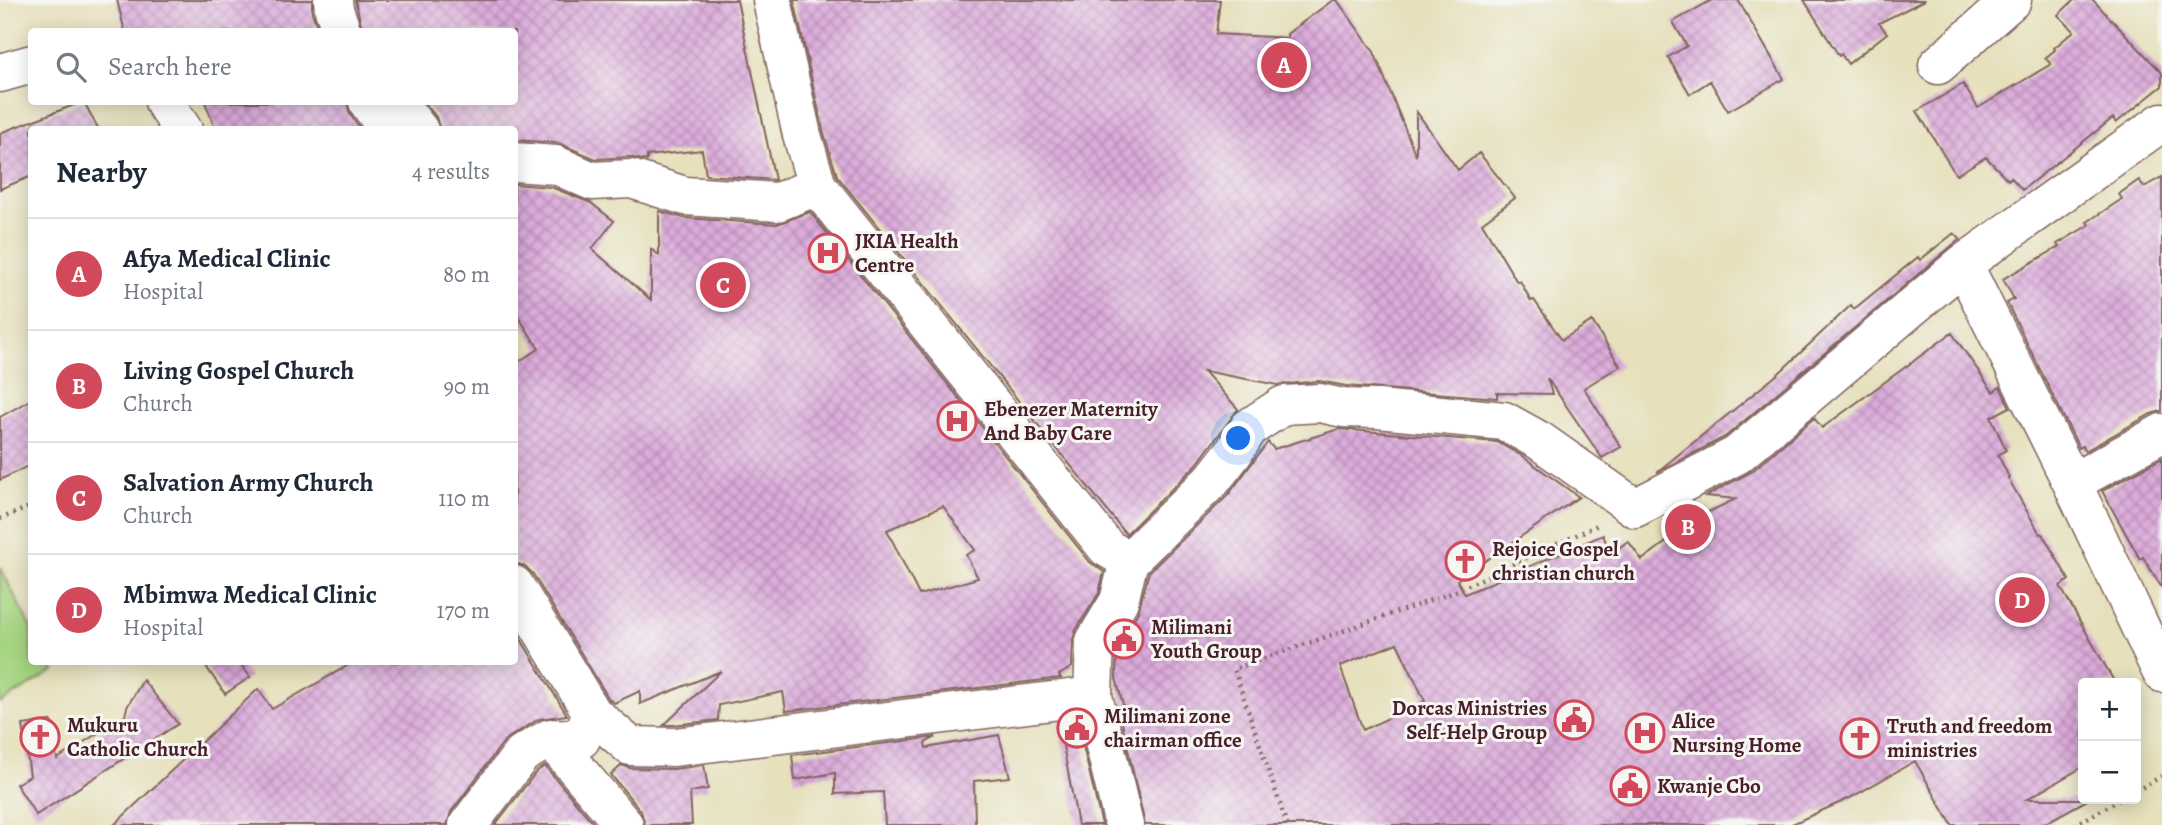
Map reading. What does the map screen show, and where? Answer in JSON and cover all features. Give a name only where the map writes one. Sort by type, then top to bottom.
[{"type":"street","points":[[333,0],[341,28]]},
{"type":"street","points":[[772,0],[802,135],[817,186],[1107,548],[1129,561]]},
{"type":"street","points":[[1938,65],[2012,0]]},
{"type":"street","points":[[0,73],[28,65]]},
{"type":"street","points":[[166,105],[180,126]]},
{"type":"street","points":[[370,105],[380,119],[407,115],[416,126]]},
{"type":"street","points":[[1124,825],[1093,696],[1095,641],[1119,601],[1129,561],[1213,479],[1249,428],[1284,405],[1320,403],[1343,408],[1504,421],[1540,441],[1636,508],[1737,454],[1963,264],[2162,122]]},
{"type":"street","points":[[518,162],[556,165],[592,181],[631,179],[685,196],[778,202],[817,186]]},
{"type":"street","points":[[1963,264],[2162,672]]},
{"type":"street","points":[[2072,483],[2162,433]]},
{"type":"street","points":[[518,593],[592,713],[630,746],[674,747],[1093,696]]},
{"type":"street","points":[[468,825],[522,754],[550,738],[581,739],[592,713]]},
{"type":"street","points":[[550,738],[624,825]]},
{"type":"path","points":[[0,519],[28,508]]},
{"type":"path","points":[[1287,825],[1234,669],[1448,594],[1636,508]]},
{"type":"path","points":[[2141,787],[2162,776]]},
{"type":"path","points":[[2075,825],[2112,804]]},
{"type":"green space","points":[[0,567],[28,622],[28,665],[51,665],[54,671],[0,703]]},
{"type":"building","points":[[117,0],[312,0],[312,12],[318,28],[124,28]]},
{"type":"building","points":[[355,0],[737,0],[775,180],[706,175],[702,150],[647,156],[647,161],[630,157],[596,159],[558,143],[518,140],[518,126],[439,126],[436,117],[426,105],[518,105],[518,28],[362,28]]},
{"type":"building","points":[[794,0],[1220,0],[1216,34],[1288,38],[1287,34],[1333,0],[1337,0],[1374,52],[1416,156],[1416,111],[1458,170],[1479,153],[1515,198],[1482,223],[1517,282],[1520,281],[1531,301],[1534,300],[1562,340],[1592,321],[1620,366],[1584,388],[1621,447],[1602,458],[1547,378],[1552,394],[1497,393],[1497,398],[1346,386],[1319,381],[1278,385],[1204,371],[1238,409],[1197,464],[1126,534],[837,176],[823,130]]},
{"type":"building","points":[[1712,0],[1738,0],[1784,79],[1728,111],[1710,81],[1690,94],[1668,57],[1687,46],[1673,22]]},
{"type":"building","points":[[1804,0],[1925,0],[1879,23],[1887,33],[1848,64],[1841,54],[1839,56]]},
{"type":"building","points":[[2074,0],[2093,0],[2162,73],[2162,86],[2116,123],[2113,118],[2022,190],[2011,177],[2008,180],[1986,157],[1956,175],[1917,111],[1963,84],[1978,108],[2051,64],[2045,58],[2074,31],[2058,15]]},
{"type":"building","points":[[74,105],[86,105],[97,126],[28,126],[28,178],[0,189],[0,133]]},
{"type":"building","points":[[206,105],[348,105],[358,126],[214,126]]},
{"type":"building","points":[[2162,177],[2162,411],[2151,414],[2085,451],[2083,446],[2079,448],[2007,303],[2014,299],[2003,279],[2059,247],[2057,244],[2089,225],[2087,222],[2122,199],[2119,194],[2139,180],[2144,187]]},
{"type":"building","points":[[518,184],[551,187],[591,203],[614,221],[592,249],[651,300],[651,249],[659,255],[659,211],[684,218],[777,224],[810,212],[1090,562],[1104,572],[1099,593],[1076,630],[1072,667],[1059,675],[1061,678],[786,711],[783,692],[719,705],[718,720],[673,725],[664,725],[721,671],[640,704],[640,691],[614,703],[609,699],[533,574],[525,566],[518,564],[518,362],[539,349],[518,316]],"holes":[[[943,506],[975,550],[966,555],[978,578],[919,595],[887,530]]]},
{"type":"building","points":[[1954,233],[1960,239],[1725,437],[1657,472],[1778,374],[1851,305],[1854,309],[1918,257],[1920,260]]},
{"type":"building","points":[[1952,333],[1993,392],[2000,387],[2010,407],[1991,417],[2006,450],[1998,455],[2008,478],[2069,580],[2060,586],[2112,678],[2078,678],[2078,770],[2027,799],[2078,799],[2080,804],[2042,825],[1952,825],[1915,761],[1850,798],[1790,825],[1145,825],[1120,714],[1125,713],[1116,678],[1117,647],[1138,612],[1149,572],[1228,495],[1268,442],[1274,449],[1339,429],[1497,442],[1519,454],[1579,497],[1457,580],[1465,594],[1603,535],[1611,554],[1628,541],[1642,560],[1681,531],[1679,526],[1736,499],[1706,496],[1751,472],[1814,418],[1822,428]],"holes":[[[1397,643],[1425,701],[1363,730],[1340,666]]]},
{"type":"building","points":[[28,401],[28,466],[0,480],[0,417]]},
{"type":"building","points":[[2162,458],[2162,588],[2143,557],[2140,559],[2102,491]]},
{"type":"building","points":[[518,635],[567,715],[539,719],[505,740],[451,812],[447,825],[114,825],[258,689],[272,709],[349,665],[518,665]]},
{"type":"building","points":[[205,665],[241,665],[250,677],[225,694]]},
{"type":"building","points":[[143,680],[178,724],[36,815],[16,784],[30,776],[23,725],[51,721],[57,759],[125,716],[127,707]]},
{"type":"building","points":[[1077,721],[1102,825],[1078,825],[1059,724]]},
{"type":"building","points":[[999,735],[1010,777],[974,781],[975,825],[885,825],[883,792],[835,794],[835,773],[795,780],[792,755],[936,737],[925,743],[926,748]]},
{"type":"building","points":[[622,765],[630,768],[674,769],[704,765],[708,789],[690,792],[692,825],[645,825],[641,811],[611,775]]},
{"type":"building","points":[[545,766],[595,825],[495,825],[537,771]]},
{"type":"place","name":"Afya Medical Clinic","points":[[1284,65]]},
{"type":"place","name":"JKIA Health Centre","points":[[828,253]]},
{"type":"place","name":"Salvation Army Church","points":[[723,285]]},
{"type":"place","name":"Ebenezer Maternity And Baby Care","points":[[957,421]]},
{"type":"place","name":"Living Gospel Church","points":[[1688,527]]},
{"type":"place","name":"Rejoice Gospel christian church","points":[[1465,561]]},
{"type":"place","name":"Mbimwa Medical Clinic","points":[[2022,600]]},
{"type":"place","name":"Milimani Youth Group","points":[[1124,639]]},
{"type":"place","name":"Dorcas Ministries Self-Help Group","points":[[1574,720]]},
{"type":"place","name":"Milimani zone chairman office","points":[[1077,728]]},
{"type":"place","name":"Alice Nursing Home","points":[[1645,733]]},
{"type":"place","name":"Mukuru Catholic Church","points":[[40,737]]},
{"type":"place","name":"Truth and freedom ministries","points":[[1860,738]]},
{"type":"place","name":"Kwanje Cbo","points":[[1630,786]]}]
